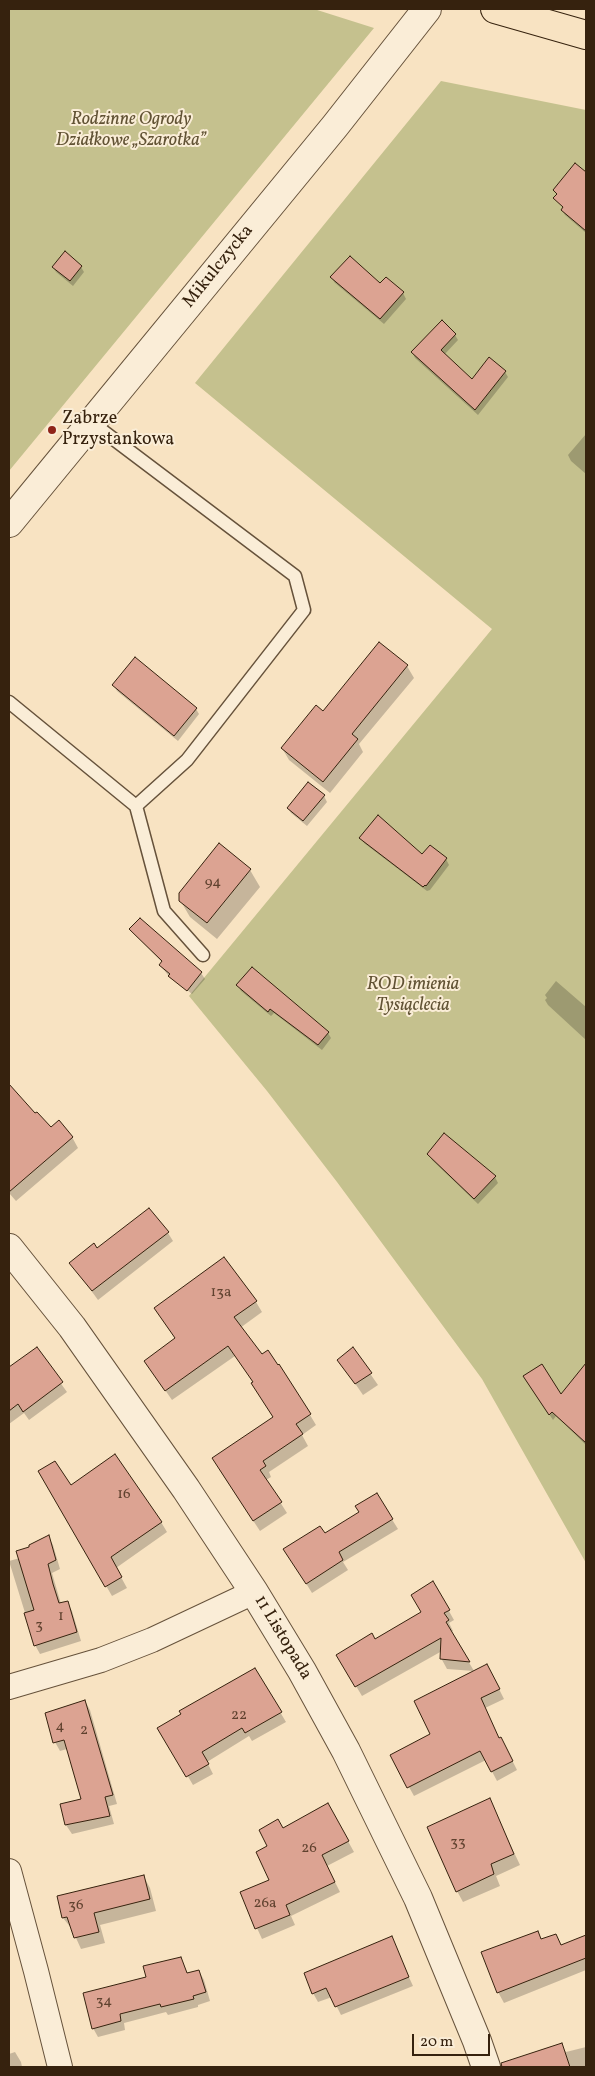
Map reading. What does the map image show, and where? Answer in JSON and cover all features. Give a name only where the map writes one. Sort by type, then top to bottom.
[{"type":"main road","points":[[496,9],[586,35]]},
{"type":"street","name":"Mikulczycka","points":[[9,523],[335,126],[427,9]]},
{"type":"street","name":"11 Listopada","points":[[9,1248],[72,1327],[114,1385],[254,1592],[302,1671],[384,1825],[418,1898],[477,2040],[486,2067]]},
{"type":"street","points":[[9,1688],[152,1640],[254,1592]]},
{"type":"street","points":[[9,1871],[60,2067]]},
{"type":"lane","points":[[91,422],[295,576],[304,610],[187,760],[136,806]]},
{"type":"lane","points":[[9,702],[136,806],[164,911],[203,955]]},
{"type":"green space","name":"Rodzinne Ogrody Działkowe „Szarotka”","points":[[9,9],[314,9],[374,28],[9,471]]},
{"type":"green space","name":"ROD imienia Tysiąclecia","points":[[441,81],[586,110],[586,1563],[482,1379],[337,1182],[267,1091],[189,996],[492,629],[195,383]]},
{"type":"building","points":[[575,163],[586,172],[586,231],[561,210],[563,207],[553,198],[557,194],[553,190]]},
{"type":"building","points":[[65,251],[82,266],[70,281],[52,267]]},
{"type":"building","points":[[350,256],[380,283],[386,277],[404,292],[380,319],[330,277]]},
{"type":"building","points":[[442,320],[456,334],[441,350],[472,379],[489,357],[506,371],[475,410],[411,352]]},
{"type":"building","points":[[379,642],[408,665],[352,734],[358,739],[323,782],[281,748],[316,705],[323,711]]},
{"type":"building","points":[[135,657],[197,708],[174,736],[112,685]]},
{"type":"building","points":[[308,782],[325,795],[303,821],[287,808]]},
{"type":"building","points":[[378,815],[422,854],[430,845],[447,858],[426,886],[423,887],[359,838]]},
{"type":"building","points":[[219,843],[251,869],[207,923],[179,901],[179,893]]},
{"type":"building","points":[[140,918],[202,972],[187,991],[168,976],[170,974],[159,965],[162,961],[129,929]]},
{"type":"building","points":[[252,967],[329,1032],[318,1045],[270,1009],[268,1012],[236,985]]},
{"type":"building","points":[[9,1084],[35,1113],[37,1112],[51,1127],[59,1120],[73,1137],[9,1192]]},
{"type":"building","points":[[444,1133],[496,1176],[474,1199],[427,1154]]},
{"type":"building","points":[[149,1208],[169,1232],[92,1291],[69,1263],[94,1243],[97,1248]]},
{"type":"building","points":[[224,1257],[257,1301],[234,1317],[262,1354],[268,1350],[311,1414],[296,1424],[303,1434],[263,1461],[266,1466],[260,1470],[282,1502],[253,1521],[212,1458],[273,1417],[251,1383],[253,1382],[228,1346],[165,1391],[144,1361],[175,1338],[154,1308]]},
{"type":"building","points":[[37,1347],[63,1382],[23,1412],[18,1404],[9,1411],[9,1367]]},
{"type":"building","points":[[353,1347],[372,1373],[355,1384],[337,1360]]},
{"type":"building","points":[[586,1363],[586,1443],[552,1412],[549,1415],[523,1376],[542,1364],[561,1394]]},
{"type":"building","points":[[115,1454],[162,1522],[111,1557],[122,1577],[105,1587],[38,1471],[55,1461],[71,1485]]},
{"type":"building","points":[[377,1493],[393,1519],[339,1552],[343,1560],[306,1584],[283,1549],[320,1526],[325,1533],[359,1512],[355,1506]]},
{"type":"building","points":[[49,1535],[56,1560],[48,1564],[53,1584],[59,1603],[68,1601],[77,1632],[34,1646],[24,1613],[34,1610],[16,1551],[29,1547],[29,1545]]},
{"type":"building","points":[[433,1581],[450,1610],[444,1613],[449,1620],[446,1622],[470,1662],[440,1659],[441,1638],[355,1687],[336,1655],[372,1633],[375,1639],[421,1612],[411,1595]]},
{"type":"building","points":[[487,1664],[500,1689],[481,1698],[499,1738],[501,1737],[513,1761],[491,1772],[480,1751],[407,1788],[390,1755],[430,1734],[414,1701]]},
{"type":"building","points":[[255,1668],[282,1712],[245,1733],[242,1728],[202,1752],[209,1764],[186,1777],[157,1728],[181,1714],[179,1711]]},
{"type":"building","points":[[85,1700],[113,1795],[105,1797],[110,1816],[65,1825],[60,1804],[81,1799],[64,1740],[53,1743],[45,1713]]},
{"type":"building","points":[[490,1798],[514,1854],[491,1864],[494,1874],[456,1892],[427,1827]]},
{"type":"building","points":[[328,1803],[349,1841],[322,1855],[335,1882],[286,1905],[290,1915],[255,1929],[240,1892],[269,1880],[256,1852],[267,1846],[259,1830],[278,1819],[283,1828]]},
{"type":"building","points":[[144,1875],[150,1899],[94,1913],[99,1932],[74,1938],[67,1917],[62,1918],[57,1896]]},
{"type":"building","points":[[538,1931],[541,1939],[556,1934],[561,1945],[586,1935],[586,1958],[497,1993],[481,1952]]},
{"type":"building","points":[[392,1936],[409,1977],[335,2007],[326,1988],[312,1994],[304,1973]]},
{"type":"building","points":[[181,1957],[187,1973],[199,1970],[206,1992],[193,1996],[194,1999],[161,2007],[160,2004],[120,2014],[121,2021],[92,2029],[83,1993],[146,1977],[143,1966]]},
{"type":"building","points":[[562,2043],[570,2067],[502,2067],[501,2063]]},
{"type":"place","name":"Zabrze Przystankowa","points":[[52,430]]}]
